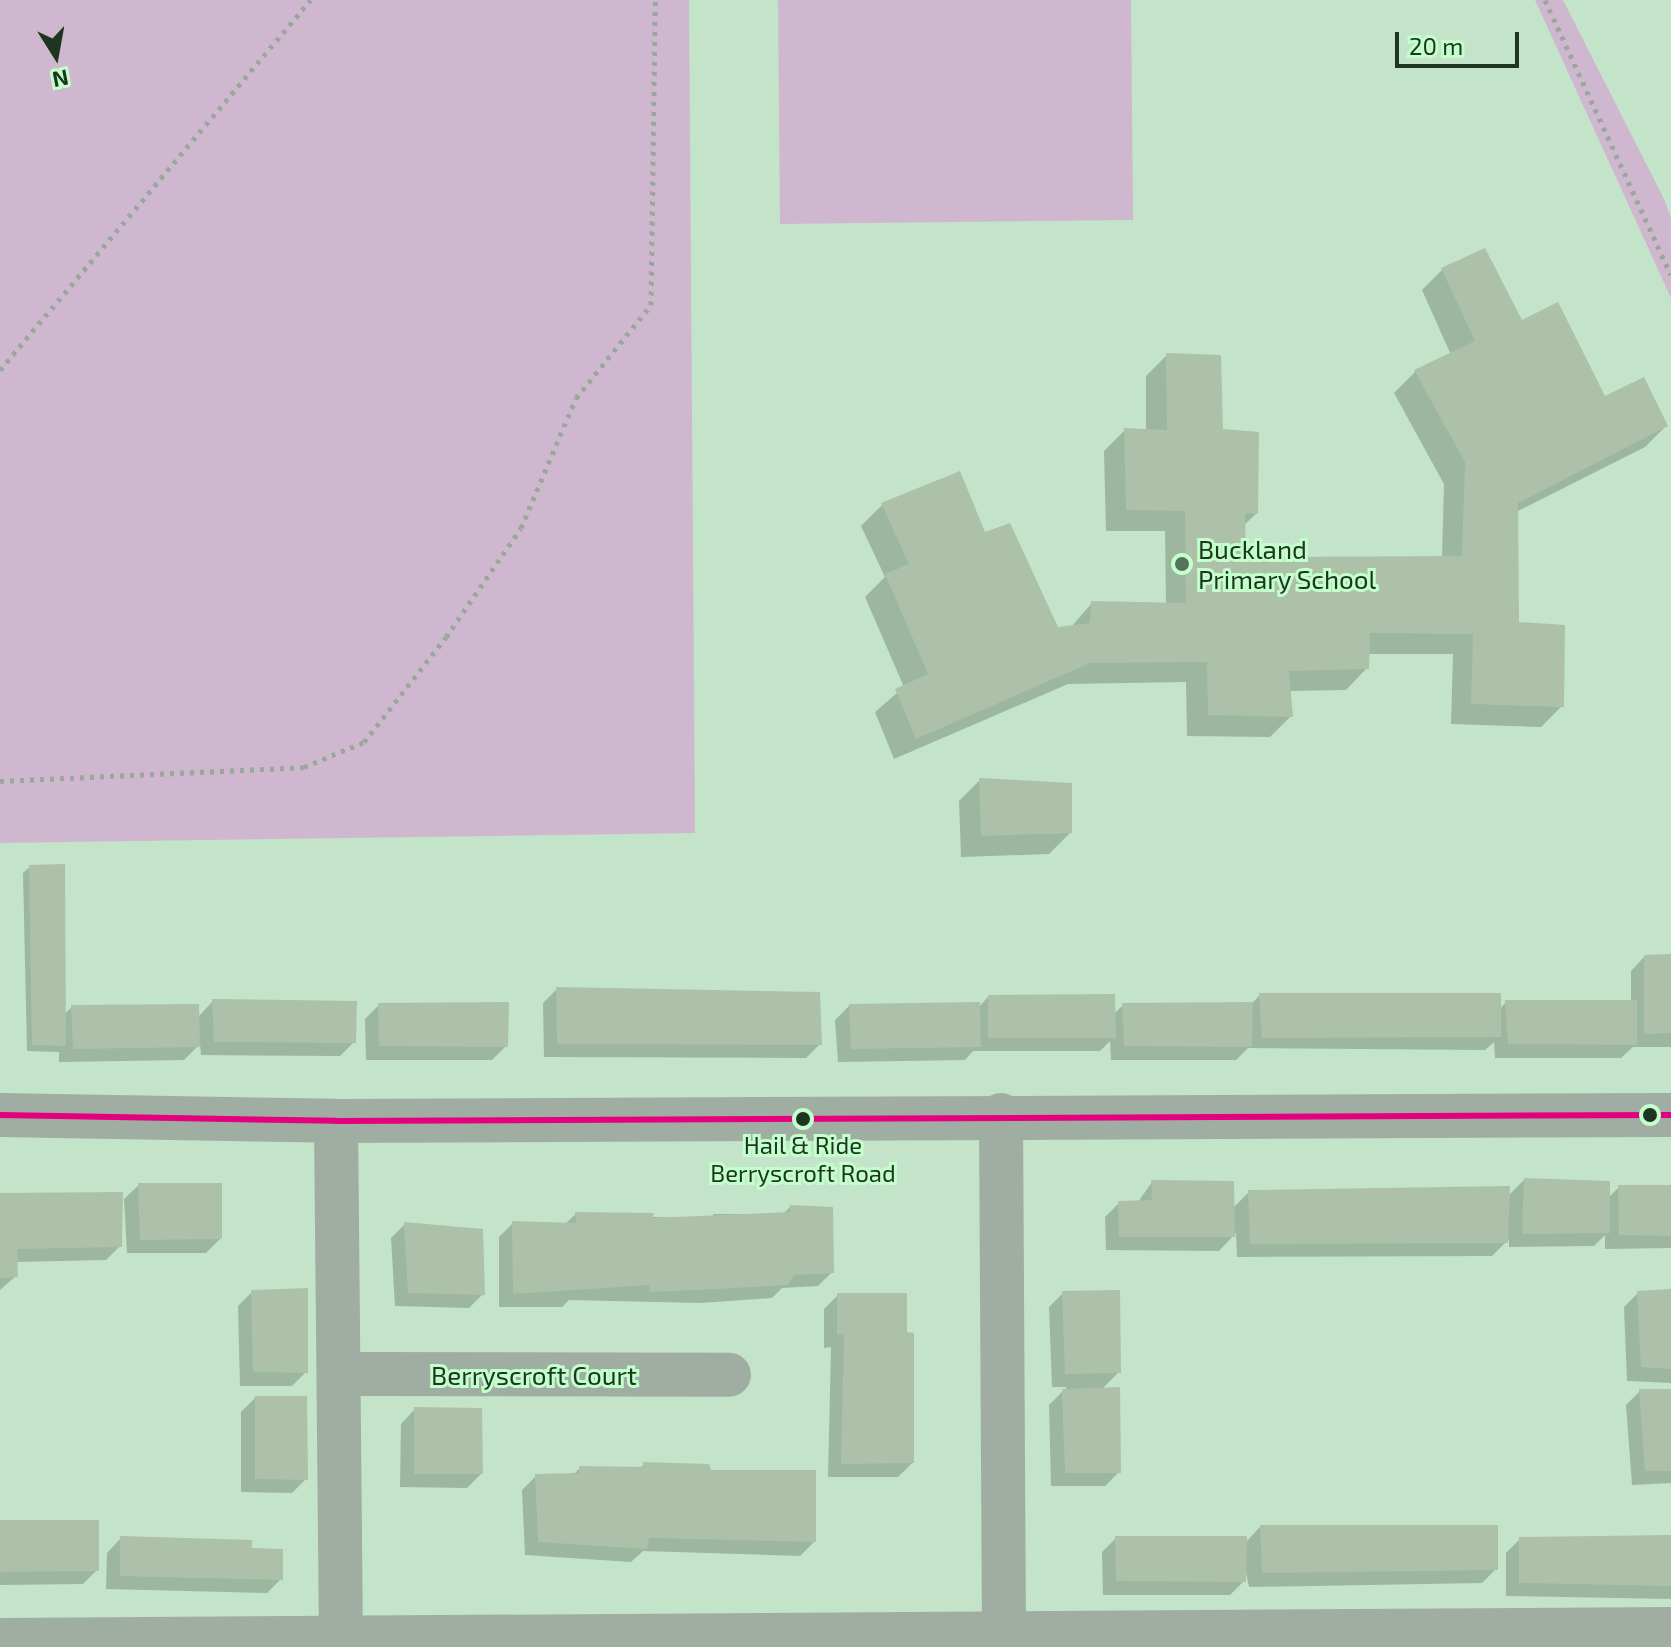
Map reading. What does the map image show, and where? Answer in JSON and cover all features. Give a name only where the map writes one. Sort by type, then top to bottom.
[{"type":"street","points":[[0,1115],[336,1121],[1001,1115],[1671,1115]]},
{"type":"street","points":[[1001,1115],[1004,1636]]},
{"type":"street","points":[[336,1121],[341,1641]]},
{"type":"street","name":"Berryscroft Court","points":[[339,1374],[729,1375]]},
{"type":"street","points":[[0,1640],[341,1641],[1671,1629]]},
{"type":"path","points":[[0,370],[310,0]]},
{"type":"path","points":[[0,781],[304,767],[364,742],[446,637],[521,528],[576,398],[651,305],[655,0]]},
{"type":"path","points":[[1545,0],[1671,275]]},
{"type":"shaded area","points":[[0,0],[689,0],[695,833],[0,843]]},
{"type":"shaded area","points":[[778,0],[1131,0],[1133,220],[780,224]]},
{"type":"shaded area","points":[[1535,0],[1563,0],[1664,199],[1671,218],[1671,298]]},
{"type":"building","points":[[1485,248],[1522,320],[1558,302],[1605,396],[1644,377],[1668,426],[1518,503],[1519,622],[1565,625],[1564,707],[1471,704],[1473,634],[1370,633],[1369,669],[1289,671],[1293,717],[1208,715],[1207,662],[1090,663],[916,739],[895,689],[928,674],[885,574],[909,564],[881,503],[960,471],[985,532],[1010,523],[1058,627],[1090,623],[1091,601],[1186,603],[1185,511],[1126,510],[1124,428],[1167,430],[1166,353],[1221,355],[1223,429],[1259,432],[1258,514],[1245,513],[1246,557],[1462,556],[1465,462],[1414,370],[1475,341],[1441,268]]},
{"type":"building","points":[[979,778],[1072,783],[1072,833],[981,836]]},
{"type":"building","points":[[65,864],[66,1046],[32,1045],[29,865]]},
{"type":"building","points":[[1671,954],[1671,1033],[1644,1034],[1644,955]]},
{"type":"building","points":[[556,987],[820,992],[822,1045],[557,1044]]},
{"type":"building","points":[[1259,993],[1501,993],[1501,1037],[1262,1038]]},
{"type":"building","points":[[1115,994],[1116,1038],[988,1038],[988,995]]},
{"type":"building","points":[[212,999],[357,1001],[356,1043],[214,1042]]},
{"type":"building","points":[[1505,1000],[1637,1000],[1637,1045],[1508,1044]]},
{"type":"building","points":[[509,1002],[508,1047],[379,1046],[378,1003]]},
{"type":"building","points":[[980,1002],[981,1047],[851,1049],[849,1004]]},
{"type":"building","points":[[1253,1002],[1252,1047],[1124,1046],[1122,1003]]},
{"type":"building","points":[[199,1004],[200,1047],[73,1049],[71,1005]]},
{"type":"building","points":[[1524,1178],[1610,1181],[1610,1233],[1522,1234]]},
{"type":"building","points":[[1151,1180],[1234,1181],[1235,1237],[1119,1237],[1118,1201],[1152,1200]]},
{"type":"building","points":[[138,1183],[222,1183],[222,1239],[140,1240]]},
{"type":"building","points":[[1618,1185],[1671,1185],[1671,1236],[1619,1235]]},
{"type":"building","points":[[1510,1186],[1508,1243],[1250,1244],[1248,1190]]},
{"type":"building","points":[[123,1192],[122,1247],[17,1249],[18,1277],[0,1278],[0,1193]]},
{"type":"building","points":[[790,1205],[833,1207],[834,1273],[794,1275],[788,1285],[650,1292],[649,1285],[513,1294],[512,1221],[576,1223],[575,1212],[654,1213],[653,1218],[790,1212]]},
{"type":"building","points":[[404,1222],[483,1229],[485,1295],[408,1293]]},
{"type":"building","points":[[308,1288],[308,1373],[253,1372],[251,1290]]},
{"type":"building","points":[[1671,1289],[1671,1369],[1641,1367],[1637,1291]]},
{"type":"building","points":[[1120,1290],[1121,1373],[1065,1374],[1062,1291]]},
{"type":"building","points":[[837,1293],[907,1293],[907,1332],[914,1333],[914,1463],[841,1464],[844,1334],[837,1335]]},
{"type":"building","points":[[1120,1387],[1121,1473],[1065,1473],[1062,1389]]},
{"type":"building","points":[[1639,1389],[1671,1389],[1671,1471],[1645,1471]]},
{"type":"building","points":[[255,1396],[307,1396],[308,1480],[255,1479]]},
{"type":"building","points":[[414,1407],[482,1408],[483,1474],[414,1474]]},
{"type":"building","points":[[643,1462],[709,1464],[711,1470],[816,1470],[816,1542],[649,1538],[647,1549],[538,1542],[535,1474],[579,1473],[579,1466],[643,1467]]},
{"type":"building","points":[[0,1520],[99,1520],[99,1571],[0,1572]]},
{"type":"building","points":[[1260,1525],[1498,1525],[1498,1570],[1262,1573]]},
{"type":"building","points":[[1671,1535],[1671,1586],[1519,1583],[1519,1537]]},
{"type":"building","points":[[120,1536],[252,1540],[252,1548],[283,1549],[283,1580],[120,1576]]},
{"type":"building","points":[[1115,1536],[1247,1536],[1246,1582],[1116,1581]]},
{"type":"transit line","points":[[0,1115],[336,1121],[1671,1115]]},
{"type":"place","name":"Buckland Primary School","points":[[1182,564]]},
{"type":"place","name":"Hail & Ride Berryscroft Road","points":[[803,1119]]}]
